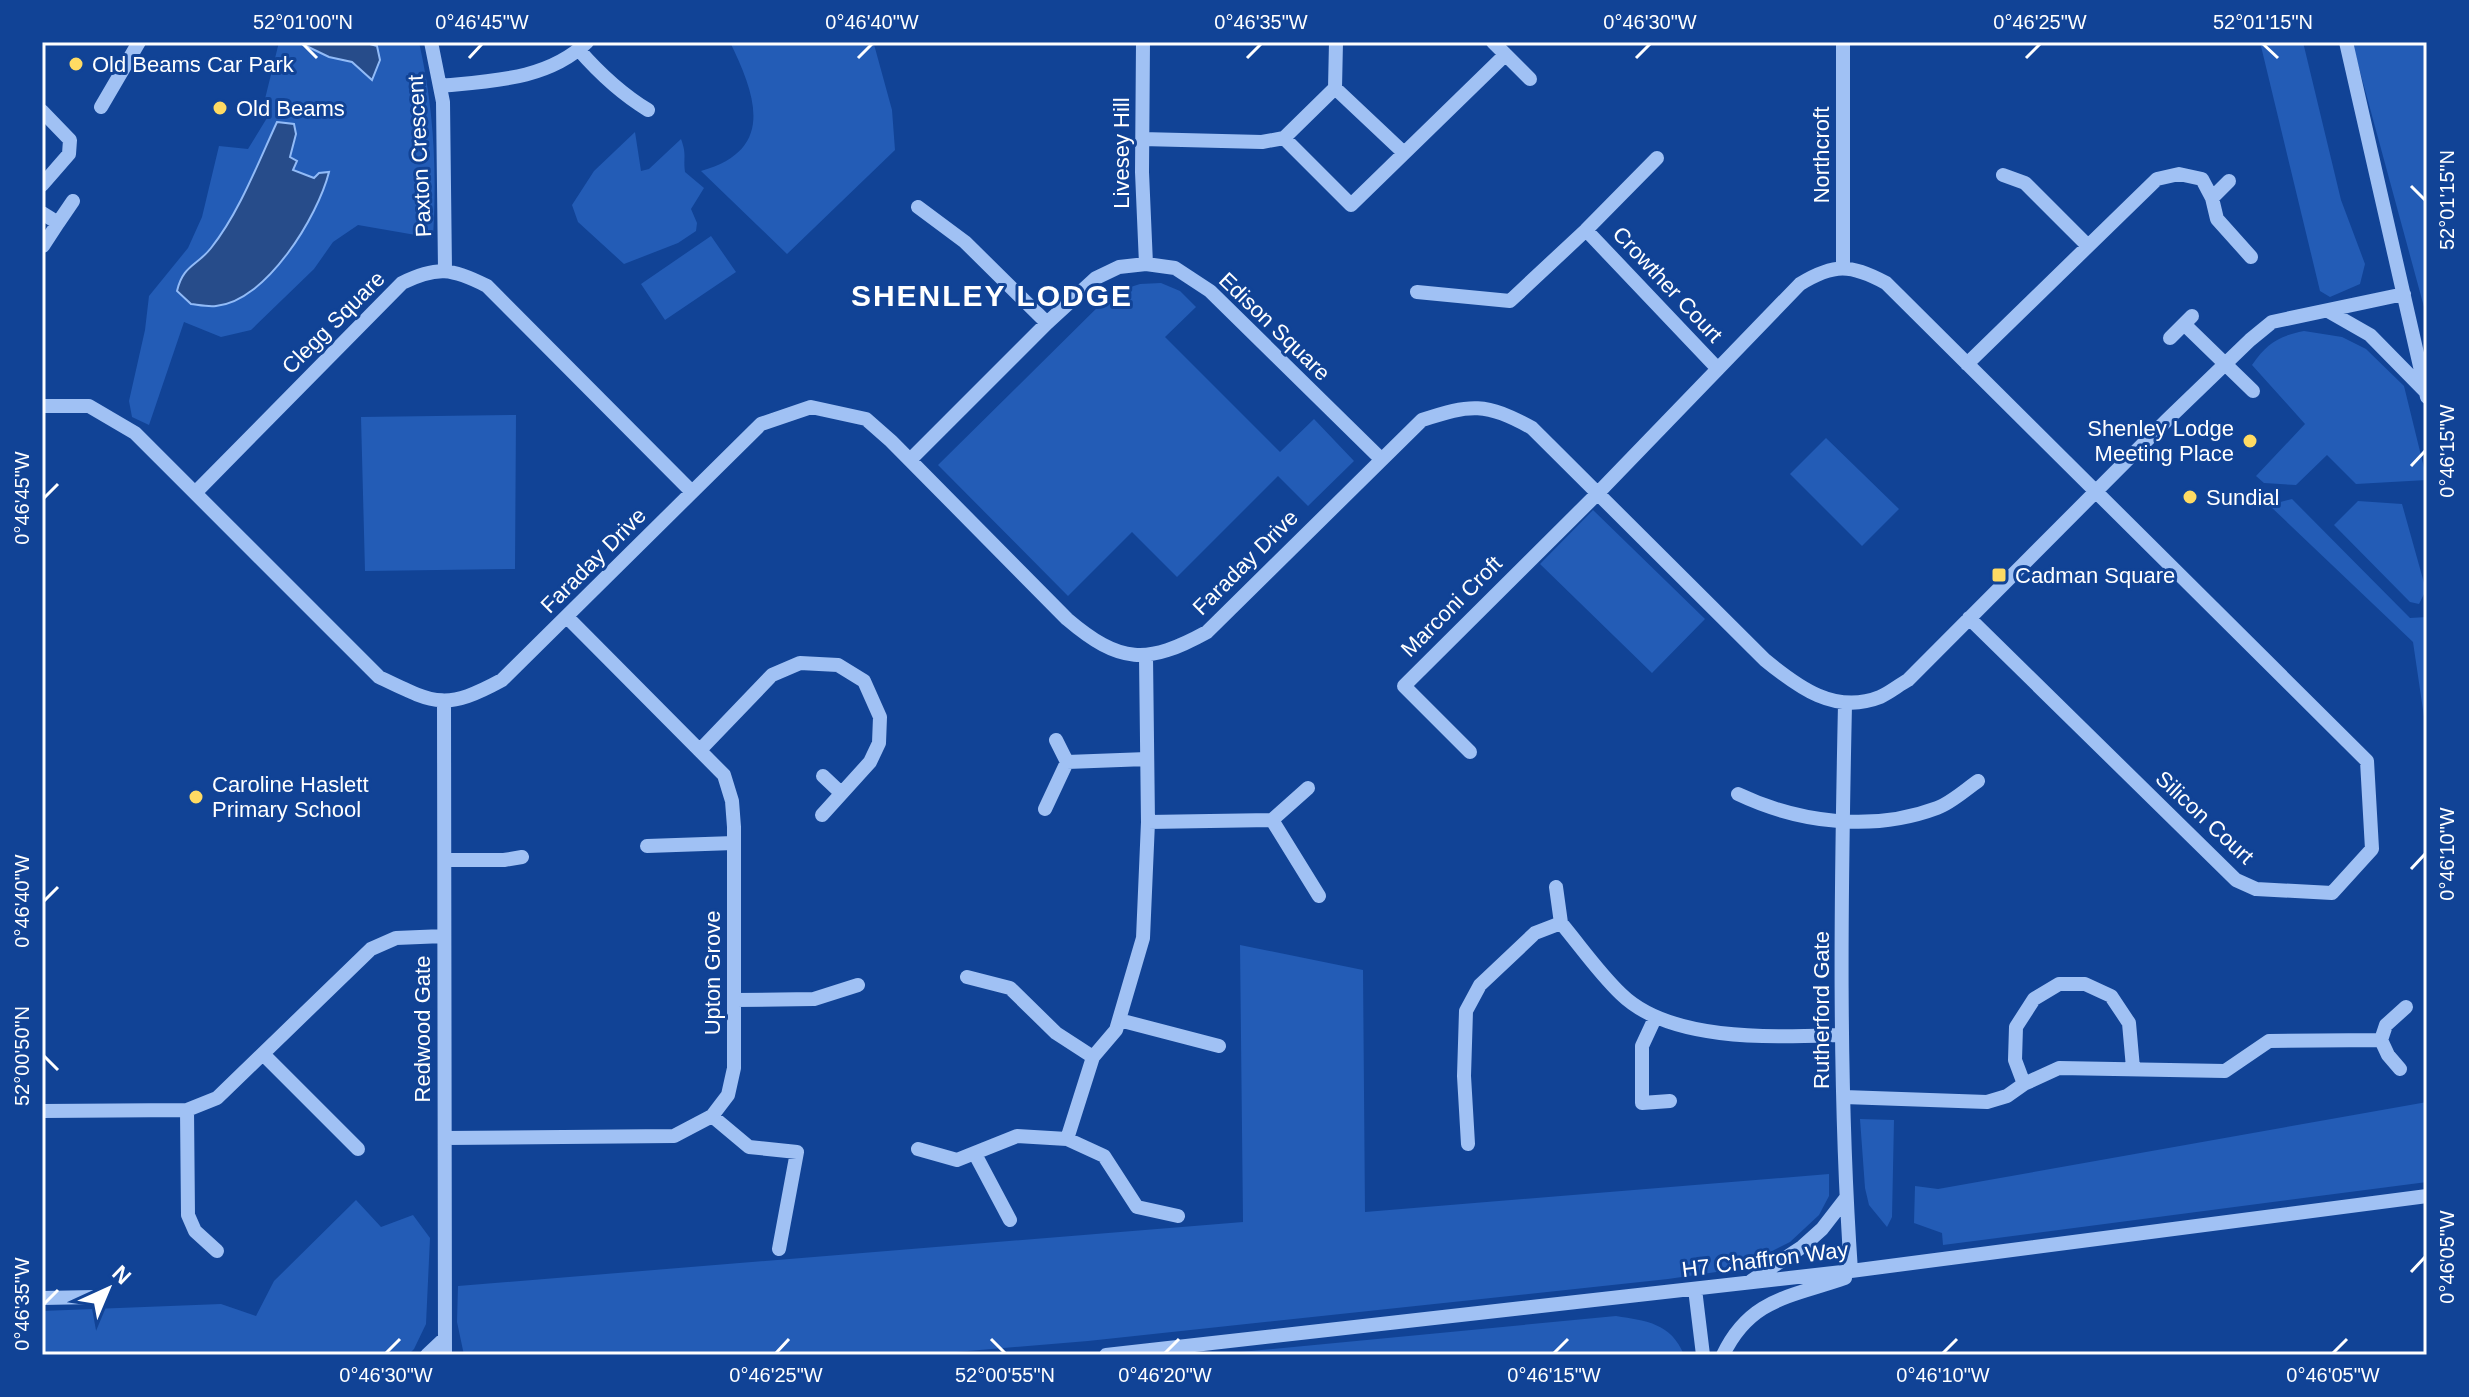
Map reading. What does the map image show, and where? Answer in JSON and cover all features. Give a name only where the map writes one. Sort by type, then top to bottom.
[{"type":"street","points":[[101,107],[139,42]]},
{"type":"street","name":"Paxton Crescent","points":[[431,42],[443,102],[445,270]]},
{"type":"street","name":"Livesey Hill","points":[[1143,42],[1146,264]]},
{"type":"street","points":[[1142,139],[1262,142],[1284,138],[1335,88],[1336,42]]},
{"type":"street","points":[[1493,42],[1530,79]]},
{"type":"street","name":"Northcroft","points":[[1843,42],[1843,268]]},
{"type":"street","points":[[2346,42],[2426,395]]},
{"type":"street","points":[[440,86],[510,79],[551,67],[583,46],[604,78],[627,98],[648,110]]},
{"type":"street","points":[[1284,138],[1351,205],[1505,55]]},
{"type":"street","points":[[1335,88],[1404,153]]},
{"type":"street","points":[[42,111],[70,140],[69,154],[42,185]]},
{"type":"street","name":"Crowther Court","points":[[1417,292],[1510,301],[1657,158]]},
{"type":"street","points":[[1967,364],[2157,179],[2179,174],[2202,179],[2212,198],[2217,219],[2251,257]]},
{"type":"street","points":[[2003,175],[2025,183],[2088,246]]},
{"type":"street","points":[[2212,198],[2229,181]]},
{"type":"street","points":[[43,246],[73,201]]},
{"type":"street","points":[[918,207],[965,242],[1047,323]]},
{"type":"street","points":[[42,213],[58,223]]},
{"type":"street","name":"Crowther Court","points":[[1586,230],[1718,369]]},
{"type":"street","name":"Edison Square","points":[[910,460],[1096,278],[1119,267],[1146,264],[1175,268],[1210,291],[1381,459]]},
{"type":"street","points":[[1598,493],[1800,284],[1822,271],[1843,268],[1866,272],[1886,283],[2096,492]]},
{"type":"street","points":[[445,270],[487,286],[692,492]]},
{"type":"street","name":"Clegg Square","points":[[195,493],[402,283],[425,272],[445,270]]},
{"type":"street","points":[[1845,704],[1879,697],[1908,680],[2225,364],[2272,322],[2404,294]]},
{"type":"street","points":[[2328,311],[2370,335],[2426,395]]},
{"type":"street","points":[[2170,338],[2188,320],[2225,364],[2253,391]]},
{"type":"street","points":[[2412,329],[2427,353]]},
{"type":"street","points":[[42,406],[89,406],[135,433],[379,677],[413,694],[444,703]]},
{"type":"street","name":"Faraday Drive","points":[[444,703],[473,696],[502,680],[761,424],[811,407],[866,419],[1090,639],[1114,651],[1146,657],[1183,646],[1207,632],[1422,420],[1463,407],[1502,412],[1532,428],[1765,660],[1812,693],[1845,704]]},
{"type":"street","name":"Silicon Court","points":[[1969,618],[2236,880],[2256,889],[2332,893],[2372,849],[2367,761],[2096,492]]},
{"type":"street","name":"Marconi Croft","points":[[1470,752],[1404,686],[1598,493]]},
{"type":"street","name":"Upton Grove","points":[[567,617],[724,775],[732,801],[734,1068],[728,1095],[712,1116]]},
{"type":"street","points":[[1067,1139],[1093,1057],[1116,1030],[1143,938],[1148,822],[1146,657]]},
{"type":"street","points":[[700,750],[772,675],[800,663],[838,665],[864,681],[880,717],[879,743],[870,762],[822,815]]},
{"type":"street","name":"Redwood Gate","points":[[444,703],[445,1355]]},
{"type":"street","name":"Rutherford Gate","points":[[1845,704],[1842,1035],[1851,1271]]},
{"type":"street","points":[[1056,740],[1067,762]]},
{"type":"street","points":[[1067,762],[1147,759]]},
{"type":"street","points":[[1045,809],[1067,762]]},
{"type":"street","points":[[823,776],[841,793]]},
{"type":"street","points":[[1738,794],[1765,807],[1800,817],[1843,821],[1900,818],[1940,807],[1978,781]]},
{"type":"street","points":[[1148,822],[1272,820],[1308,788]]},
{"type":"street","points":[[1272,820],[1319,896]]},
{"type":"street","points":[[647,846],[734,843]]},
{"type":"street","points":[[445,860],[522,857]]},
{"type":"street","points":[[1556,887],[1561,923],[1623,996],[1655,1018],[1741,1034],[1842,1035]]},
{"type":"street","points":[[1468,1144],[1464,1076],[1466,1011],[1480,985],[1535,933],[1561,923]]},
{"type":"street","points":[[42,1111],[187,1110],[217,1098],[371,949],[396,938],[444,936]]},
{"type":"street","points":[[967,977],[1010,988],[1056,1033],[1093,1057]]},
{"type":"street","points":[[2024,1084],[2015,1060],[2016,1027],[2034,999],[2059,984],[2085,984],[2111,996],[2129,1023],[2133,1068]]},
{"type":"street","points":[[735,1000],[814,999],[858,985]]},
{"type":"street","points":[[2400,1069],[2381,1040],[2386,1025],[2406,1007]]},
{"type":"street","points":[[1655,1018],[1642,1046],[1642,1103],[1670,1101]]},
{"type":"street","points":[[1119,1020],[1219,1046]]},
{"type":"street","points":[[1844,1097],[1987,1102],[2007,1096],[2024,1084],[2059,1068],[2225,1071],[2269,1041],[2381,1040]]},
{"type":"street","points":[[263,1054],[358,1149]]},
{"type":"street","points":[[187,1110],[188,1215],[195,1231],[217,1251]]},
{"type":"street","points":[[445,1138],[674,1136],[712,1116],[749,1147],[797,1152],[779,1249]]},
{"type":"street","points":[[918,1149],[957,1160],[1017,1136],[1067,1139],[1104,1156],[1137,1207],[1178,1216]]},
{"type":"street","points":[[975,1154],[1010,1220]]},
{"type":"street","name":"H7 Chaffron Way","points":[[1106,1355],[1747,1284],[2427,1196]]},
{"type":"street","points":[[1747,1284],[1802,1247],[1822,1229],[1846,1198]]},
{"type":"street","points":[[1723,1355],[1753,1312],[1784,1297],[1875,1268]]},
{"type":"street","points":[[1695,1289],[1703,1355]]},
{"type":"street","points":[[42,1298],[95,1297]]},
{"type":"street","points":[[427,1355],[445,1338]]},
{"type":"shaded area","points":[[279,42],[419,42],[433,139],[433,238],[358,225],[333,242],[314,269],[251,330],[221,337],[184,322],[149,425],[132,417],[129,401],[145,330],[149,296],[188,248],[202,217],[219,146],[248,149],[270,113],[263,107]]},
{"type":"shaded area","points":[[298,42],[363,42],[377,46],[380,60],[372,80],[352,62],[329,57]]},
{"type":"shaded area","points":[[730,42],[873,42],[892,110],[895,150],[787,254],[701,171],[725,162],[741,150],[750,135],[752,101]]},
{"type":"shaded area","points":[[2260,42],[2303,42],[2341,200],[2365,264],[2360,284],[2330,297],[2320,291]]},
{"type":"shaded area","points":[[2352,42],[2427,42],[2427,318]]},
{"type":"shaded area","points":[[277,122],[294,124],[296,134],[290,157],[297,161],[293,170],[314,178],[319,173],[329,172],[314,211],[287,254],[253,290],[235,301],[216,306],[191,304],[177,291],[180,282],[221,234]]},
{"type":"shaded area","points":[[635,132],[641,171],[649,169],[681,139],[685,172],[704,188],[691,209],[697,223],[696,231],[678,243],[624,264],[578,222],[572,205],[594,171]]},
{"type":"shaded area","points":[[711,236],[736,272],[665,320],[641,284]]},
{"type":"shaded area","points":[[1161,283],[1180,291],[1196,307],[1165,337],[1280,452],[1314,419],[1354,461],[1308,506],[1278,476],[1177,577],[1132,532],[1068,596],[938,465],[1112,293],[1140,284]]},
{"type":"shaded area","points":[[2304,331],[2342,337],[2366,349],[2404,386],[2427,480],[2356,484],[2327,455],[2296,485],[2264,483],[2256,476],[2305,424],[2252,365],[2274,342]]},
{"type":"shaded area","points":[[516,415],[515,569],[365,571],[361,417]]},
{"type":"shaded area","points":[[1826,438],[1899,509],[1862,546],[1790,474]]},
{"type":"shaded area","points":[[2292,499],[2410,618],[2427,617],[2427,737],[2413,642],[2269,505]]},
{"type":"shaded area","points":[[2358,501],[2402,504],[2426,590],[2419,604],[2410,602],[2334,525]]},
{"type":"shaded area","points":[[1593,510],[1705,619],[1652,673],[1540,564]]},
{"type":"shaded area","points":[[1240,945],[1363,970],[1365,1212],[1829,1174],[1829,1196],[1819,1215],[1790,1242],[1737,1269],[1668,1279],[1088,1341],[921,1355],[464,1355],[457,1322],[458,1286],[1243,1222]]},
{"type":"shaded area","points":[[2427,1102],[2427,1182],[1943,1245],[1942,1233],[1914,1223],[1915,1186],[1938,1189]]},
{"type":"shaded area","points":[[1860,1119],[1894,1120],[1892,1217],[1887,1227],[1869,1205]]},
{"type":"shaded area","points":[[356,1200],[381,1227],[413,1215],[430,1238],[426,1324],[408,1355],[42,1355],[42,1311],[221,1304],[256,1316],[274,1281]]},
{"type":"shaded area","points":[[1616,1316],[1657,1325],[1672,1336],[1684,1355],[1210,1355]]},
{"type":"place","name":"Old Beams Car Park","points":[[76,64]]},
{"type":"place","name":"Old Beams","points":[[220,108]]},
{"type":"place","name":"Shenley Lodge Meeting Place","points":[[2250,441]]},
{"type":"place","name":"Sundial","points":[[2190,497]]},
{"type":"place","name":"Cadman Square","points":[[1999,575]]},
{"type":"place","name":"Caroline Haslett Primary School","points":[[196,797]]},
{"type":"district","name":"SHENLEY LODGE","points":[[992,296]]}]
